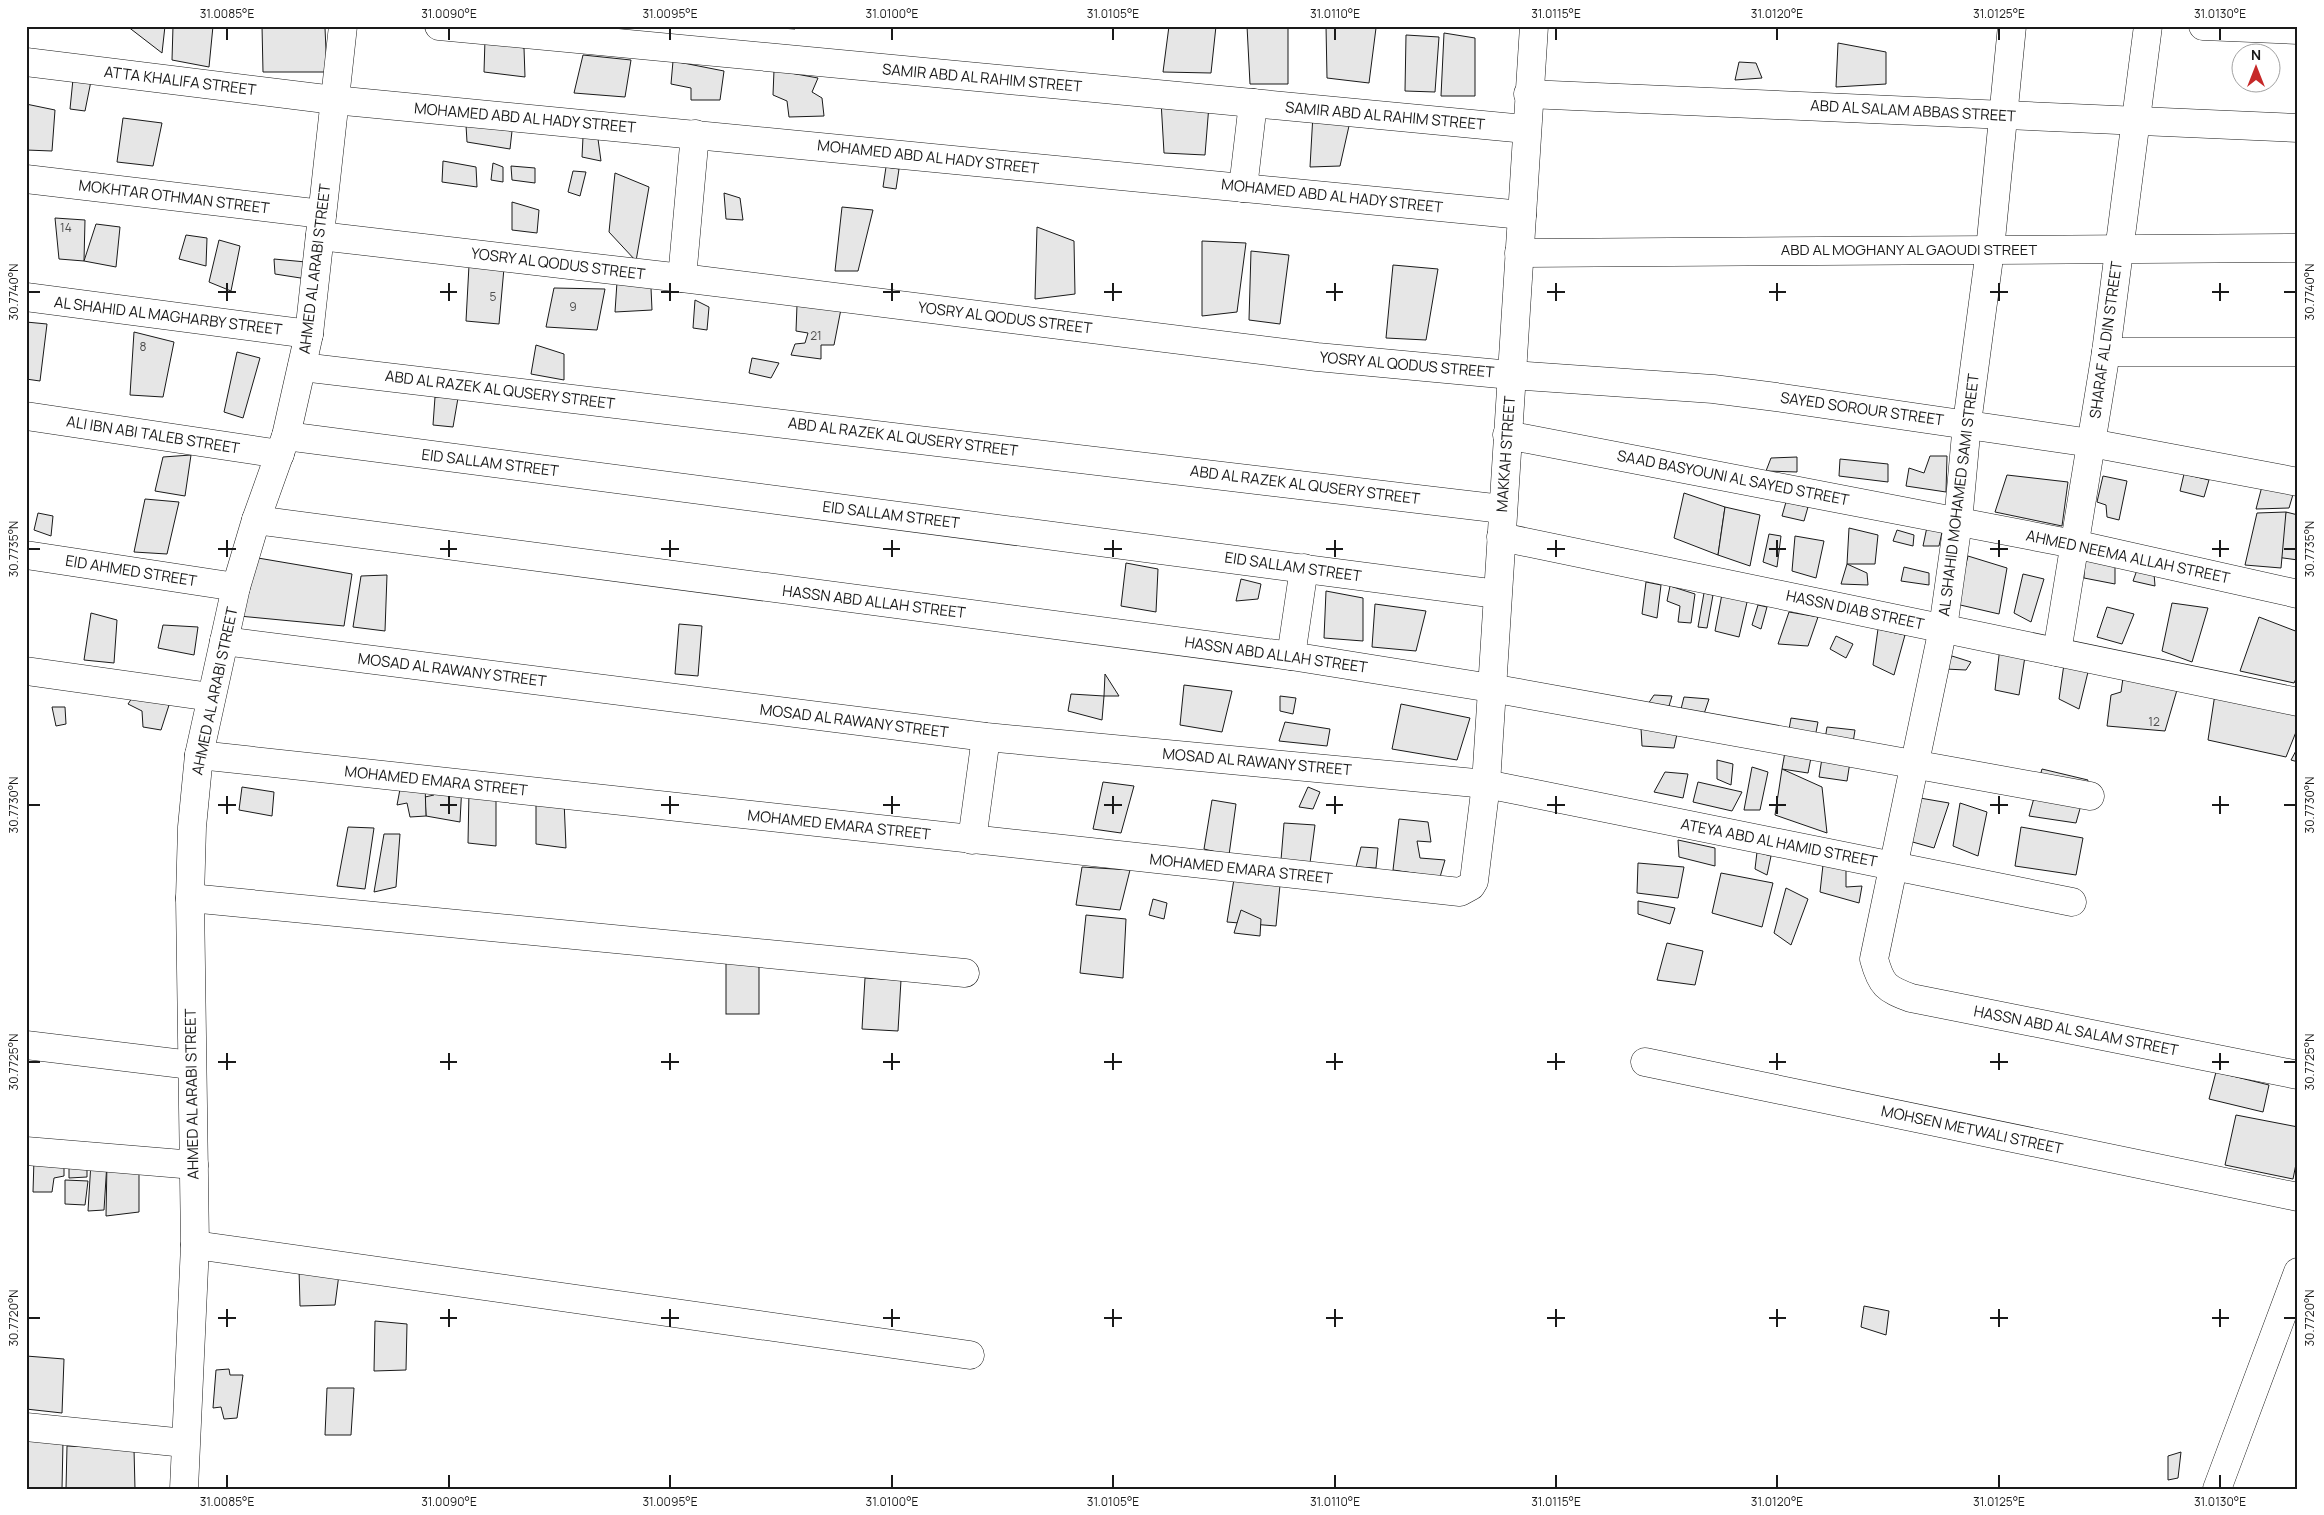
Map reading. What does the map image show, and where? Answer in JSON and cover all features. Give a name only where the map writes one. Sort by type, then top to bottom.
[{"type":"street","name":"AHMED AL ARABI STREET","points":[[184,1489],[195,1245],[190,898],[192,827],[199,755],[236,587],[256,520],[283,445],[309,334],[343,26]]},
{"type":"street","name":"SAMIR ABD AL RAHIM STREET","points":[[439,26],[1526,129]]},
{"type":"street","name":"MAKKAH STREET","points":[[1474,881],[1486,784],[1528,94],[1534,26]]},
{"type":"street","name":"AL SHAHID MOHAMED SAMI STREET","points":[[1874,959],[1943,628],[1958,522],[1967,423],[1990,250],[2012,26]]},
{"type":"street","name":"SHARAF AL DIN STREET","points":[[2056,652],[2106,352],[2148,26]]},
{"type":"street","points":[[2203,26],[2298,30]]},
{"type":"street","name":"ATTA KHALIFA STREET","points":[[26,62],[334,100]]},
{"type":"street","name":"ABD AL SALAM ABBAS STREET","points":[[1528,94],[2298,128]]},
{"type":"street","name":"MOHAMED ABD AL HADY STREET","points":[[334,100],[1522,215]]},
{"type":"street","points":[[1243,188],[1253,103]]},
{"type":"street","points":[[682,278],[695,134]]},
{"type":"street","name":"MOKHTAR OTHMAN STREET","points":[[26,179],[321,225]]},
{"type":"street","name":"YOSRY AL QODUS STREET","points":[[321,225],[682,278],[1317,357],[1511,375]]},
{"type":"street","name":"ABD AL MOGHANY AL GAOUDI STREET","points":[[1519,253],[2298,248]]},
{"type":"street","name":"AL SHAHID AL MAGHARBY STREET","points":[[26,298],[309,334]]},
{"type":"street","points":[[2106,352],[2298,352]]},
{"type":"street","name":"ABD AL RAZEK AL QUSERY STREET","points":[[302,367],[1502,509]]},
{"type":"street","name":"SAYED SOROUR STREET","points":[[1511,375],[1713,389],[1967,423],[2091,442],[2298,482]]},
{"type":"street","name":"ALI IBN ABI TALEB STREET","points":[[26,416],[283,445]]},
{"type":"street","name":"SAAD BASYOUNI AL SAYED STREET","points":[[1507,435],[1958,522]]},
{"type":"street","name":"EID SALLAM STREET","points":[[283,445],[1304,568],[1497,594]]},
{"type":"street","name":"HASSN ABD ALLAH STREET","points":[[256,520],[1291,656],[1491,688],[2090,796]]},
{"type":"street","name":"AHMED NEEMA ALLAH STREET","points":[[1958,522],[2074,544],[2298,594]]},
{"type":"street","name":"HASSN DIAB STREET","points":[[1501,537],[2298,702]]},
{"type":"street","name":"EID AHMED STREET","points":[[26,555],[236,587]]},
{"type":"street","points":[[1291,656],[1304,568]]},
{"type":"street","name":"MOSAD AL RAWANY STREET","points":[[224,641],[986,738],[1486,784]]},
{"type":"street","points":[[26,671],[211,698]]},
{"type":"street","points":[[972,840],[986,738]]},
{"type":"street","name":"MOHAMED EMARA STREET","points":[[199,755],[1460,892],[1474,881]]},
{"type":"street","name":"ATEYA ABD AL HAMID STREET","points":[[1486,784],[2072,902]]},
{"type":"street","points":[[190,898],[965,973]]},
{"type":"street","name":"HASSN ABD AL SALAM STREET","points":[[1874,959],[1879,979],[1893,992],[1911,998],[2298,1075]]},
{"type":"street","points":[[26,1045],[191,1065]]},
{"type":"street","name":"MOHSEN METWALI STREET","points":[[1646,1062],[2298,1197]]},
{"type":"street","points":[[26,1151],[194,1165]]},
{"type":"street","points":[[195,1245],[970,1355]]},
{"type":"street","points":[[2217,1489],[2298,1272]]},
{"type":"street","points":[[26,1427],[185,1443]]},
{"type":"building","points":[[127,26],[165,26],[162,53]]},
{"type":"building","points":[[173,26],[213,26],[209,67],[172,60]]},
{"type":"building","points":[[262,26],[325,28],[327,72],[263,72]]},
{"type":"building","points":[[754,26],[795,26],[795,29]]},
{"type":"building","points":[[1169,26],[1216,26],[1211,73],[1163,72]]},
{"type":"building","points":[[1247,26],[1288,26],[1288,84],[1250,84]]},
{"type":"building","points":[[1326,26],[1376,28],[1369,83],[1327,78]]},
{"type":"building","points":[[1444,33],[1475,38],[1475,96],[1441,96]]},
{"type":"building","points":[[1406,35],[1439,37],[1435,92],[1405,91]]},
{"type":"building","points":[[485,39],[524,48],[525,77],[484,72]]},
{"type":"building","points":[[1838,43],[1886,52],[1886,84],[1836,87]]},
{"type":"building","points":[[583,55],[631,60],[625,97],[574,93]]},
{"type":"building","points":[[673,61],[724,71],[720,100],[691,100],[691,88],[671,84]]},
{"type":"building","points":[[1739,62],[1756,63],[1762,78],[1735,80]]},
{"type":"building","points":[[774,70],[818,78],[812,92],[822,98],[824,116],[789,117],[787,101],[773,95]]},
{"type":"building","points":[[73,79],[91,81],[85,111],[70,109]]},
{"type":"building","points":[[1161,101],[1209,105],[1205,155],[1164,153]]},
{"type":"building","points":[[26,104],[55,110],[52,151],[26,150]]},
{"type":"building","points":[[1313,114],[1351,117],[1340,166],[1310,167]]},
{"type":"building","points":[[123,118],[162,123],[153,166],[117,162]]},
{"type":"building","points":[[466,125],[512,131],[510,149],[467,142]]},
{"type":"building","points":[[583,137],[598,139],[601,161],[582,157]]},
{"type":"building","points":[[443,161],[476,167],[477,187],[442,182]]},
{"type":"building","points":[[493,163],[503,167],[503,182],[491,180]]},
{"type":"building","points":[[511,166],[535,168],[535,183],[512,180]]},
{"type":"building","points":[[886,167],[899,169],[896,189],[883,187]]},
{"type":"building","points":[[573,171],[586,172],[580,196],[568,192]]},
{"type":"building","points":[[615,173],[649,187],[636,261],[609,232]]},
{"type":"building","points":[[724,193],[740,198],[743,220],[726,219]]},
{"type":"building","points":[[512,202],[539,210],[537,233],[512,230]]},
{"type":"building","points":[[842,207],[873,210],[858,271],[835,271]]},
{"type":"building","points":[[55,218],[85,220],[84,261],[59,259]]},
{"type":"building","points":[[96,224],[120,227],[116,267],[84,261]]},
{"type":"building","points":[[1037,227],[1074,241],[1075,294],[1035,299]]},
{"type":"building","points":[[186,235],[207,238],[206,266],[179,259]]},
{"type":"building","points":[[219,240],[240,246],[231,291],[209,282]]},
{"type":"building","points":[[1202,241],[1246,243],[1237,312],[1202,316]]},
{"type":"building","points":[[1251,251],[1289,255],[1280,324],[1249,320]]},
{"type":"building","points":[[274,259],[306,262],[307,279],[275,274]]},
{"type":"building","points":[[469,265],[504,268],[499,324],[466,321]]},
{"type":"building","points":[[1393,265],[1438,269],[1426,340],[1386,338]]},
{"type":"building","points":[[617,282],[651,288],[652,310],[615,312]]},
{"type":"building","points":[[554,288],[605,289],[597,330],[546,327]]},
{"type":"building","points":[[695,300],[709,307],[707,330],[693,328]]},
{"type":"building","points":[[797,305],[841,309],[834,345],[821,345],[821,359],[791,355],[795,344],[805,343],[808,333],[796,331]]},
{"type":"building","points":[[26,322],[47,324],[40,381],[26,379]]},
{"type":"building","points":[[134,332],[174,342],[163,397],[130,395]]},
{"type":"building","points":[[536,345],[564,354],[564,380],[531,374]]},
{"type":"building","points":[[237,352],[260,358],[243,418],[224,412]]},
{"type":"building","points":[[752,358],[779,363],[771,378],[749,373]]},
{"type":"building","points":[[435,397],[458,398],[453,427],[433,425]]},
{"type":"building","points":[[191,455],[185,496],[155,491],[163,457]]},
{"type":"building","points":[[1930,456],[1947,456],[1946,492],[1906,486],[1909,468],[1924,473]]},
{"type":"building","points":[[1797,457],[1797,472],[1766,471],[1771,458]]},
{"type":"building","points":[[1840,459],[1888,464],[1888,482],[1839,476]]},
{"type":"building","points":[[2184,474],[2209,480],[2204,497],[2180,491]]},
{"type":"building","points":[[2007,475],[2068,482],[2062,526],[1995,512]]},
{"type":"building","points":[[2265,475],[2297,481],[2289,508],[2256,509]]},
{"type":"building","points":[[2103,476],[2127,481],[2119,520],[2107,517],[2106,505],[2097,502]]},
{"type":"building","points":[[1684,493],[1725,507],[1718,555],[1674,538]]},
{"type":"building","points":[[145,499],[179,502],[167,554],[134,552]]},
{"type":"building","points":[[1786,502],[1808,507],[1804,521],[1782,516]]},
{"type":"building","points":[[1725,507],[1760,515],[1750,566],[1718,555]]},
{"type":"building","points":[[2286,512],[2298,515],[2298,560],[2276,557]]},
{"type":"building","points":[[2286,512],[2281,568],[2245,565],[2257,513]]},
{"type":"building","points":[[38,513],[53,516],[51,536],[34,530]]},
{"type":"building","points":[[1927,527],[1942,532],[1939,546],[1923,546]]},
{"type":"building","points":[[1849,528],[1878,535],[1875,564],[1847,564]]},
{"type":"building","points":[[1897,530],[1914,535],[1913,546],[1893,541]]},
{"type":"building","points":[[1769,534],[1781,536],[1777,567],[1763,562]]},
{"type":"building","points":[[1795,536],[1824,541],[1816,578],[1792,571]]},
{"type":"building","points":[[1968,556],[2007,568],[1999,614],[1956,604]]},
{"type":"building","points":[[2084,556],[2115,565],[2115,584],[2084,578]]},
{"type":"building","points":[[258,558],[352,574],[344,626],[239,616]]},
{"type":"building","points":[[1126,563],[1158,569],[1156,612],[1121,606]]},
{"type":"building","points":[[1847,564],[1867,573],[1868,585],[1841,584]]},
{"type":"building","points":[[1904,567],[1929,573],[1929,585],[1901,581]]},
{"type":"building","points":[[2137,570],[2154,573],[2155,586],[2133,581]]},
{"type":"building","points":[[2023,574],[2044,579],[2031,622],[2014,613]]},
{"type":"building","points":[[387,575],[385,631],[353,627],[361,576]]},
{"type":"building","points":[[1241,579],[1261,584],[1258,599],[1236,601]]},
{"type":"building","points":[[1646,582],[1661,585],[1657,618],[1642,614]]},
{"type":"building","points":[[1670,586],[1695,594],[1691,623],[1678,622],[1680,606],[1667,601]]},
{"type":"building","points":[[1326,591],[1363,598],[1363,641],[1324,638]]},
{"type":"building","points":[[1704,593],[1713,595],[1707,628],[1698,627]]},
{"type":"building","points":[[1722,594],[1748,598],[1739,637],[1715,631]]},
{"type":"building","points":[[2172,603],[2208,608],[2192,662],[2162,651]]},
{"type":"building","points":[[1375,604],[1426,611],[1416,651],[1372,647]]},
{"type":"building","points":[[1758,605],[1767,607],[1761,629],[1752,625]]},
{"type":"building","points":[[2107,607],[2134,614],[2122,644],[2097,637]]},
{"type":"building","points":[[1789,612],[1818,617],[1808,646],[1778,644]]},
{"type":"building","points":[[91,613],[117,620],[114,663],[84,660]]},
{"type":"building","points":[[2259,617],[2298,632],[2298,675],[2294,683],[2240,671]]},
{"type":"building","points":[[679,624],[702,626],[698,676],[675,674]]},
{"type":"building","points":[[163,625],[198,627],[194,655],[158,648]]},
{"type":"building","points":[[1878,629],[1905,635],[1894,675],[1873,665]]},
{"type":"building","points":[[1836,636],[1853,644],[1846,658],[1830,649]]},
{"type":"building","points":[[2000,647],[2026,650],[2019,695],[1995,690]]},
{"type":"building","points":[[1952,656],[1971,662],[1966,670],[1945,669]]},
{"type":"building","points":[[2064,664],[2088,672],[2079,709],[2059,699]]},
{"type":"building","points":[[1105,674],[1119,696],[1104,696]]},
{"type":"building","points":[[2123,678],[2177,690],[2165,731],[2107,726],[2111,695],[2121,692]]},
{"type":"building","points":[[1184,685],[1232,691],[1222,732],[1180,725]]},
{"type":"building","points":[[1071,694],[1104,696],[1102,720],[1068,711]]},
{"type":"building","points":[[2215,694],[2298,715],[2298,727],[2286,757],[2208,740]]},
{"type":"building","points":[[134,695],[170,702],[161,730],[143,727],[142,711],[128,704]]},
{"type":"building","points":[[1654,695],[1672,696],[1669,706],[1648,704]]},
{"type":"building","points":[[1280,696],[1296,698],[1293,714],[1280,711]]},
{"type":"building","points":[[1684,697],[1709,699],[1704,714],[1681,709]]},
{"type":"building","points":[[1401,704],[1470,718],[1457,760],[1392,749]]},
{"type":"building","points":[[52,707],[65,707],[66,724],[56,726]]},
{"type":"building","points":[[1791,718],[1818,722],[1808,773],[1782,769]]},
{"type":"building","points":[[1285,722],[1330,729],[1327,746],[1279,741]]},
{"type":"building","points":[[1827,727],[1855,730],[1847,781],[1819,777]]},
{"type":"building","points":[[1641,728],[1677,734],[1674,748],[1642,746]]},
{"type":"building","points":[[2298,747],[2298,762],[2291,760]]},
{"type":"building","points":[[1717,760],[1733,764],[1731,785],[1717,779]]},
{"type":"building","points":[[1752,767],[1768,772],[1760,810],[1744,810]]},
{"type":"building","points":[[1782,769],[1822,787],[1827,833],[1775,815]]},
{"type":"building","points":[[2042,769],[2088,780],[2076,823],[2029,816]]},
{"type":"building","points":[[1665,772],[1688,774],[1683,798],[1654,792]]},
{"type":"building","points":[[434,781],[462,784],[460,822],[426,816],[425,797],[434,795]]},
{"type":"building","points":[[1103,782],[1134,786],[1121,833],[1093,829]]},
{"type":"building","points":[[1698,782],[1742,792],[1732,811],[1693,802]]},
{"type":"building","points":[[401,784],[425,784],[426,816],[410,817],[407,803],[397,805]]},
{"type":"building","points":[[242,787],[274,792],[272,816],[239,810]]},
{"type":"building","points":[[1308,787],[1320,792],[1313,809],[1299,807]]},
{"type":"building","points":[[469,790],[496,792],[496,846],[468,843]]},
{"type":"building","points":[[536,796],[564,800],[566,848],[536,844]]},
{"type":"building","points":[[1920,798],[1949,803],[1934,848],[1909,841]]},
{"type":"building","points":[[1212,800],[1236,804],[1229,855],[1204,849]]},
{"type":"building","points":[[1960,803],[1987,812],[1978,856],[1953,846]]},
{"type":"building","points":[[1399,819],[1428,822],[1431,842],[1417,841],[1420,858],[1445,860],[1440,877],[1393,870]]},
{"type":"building","points":[[1284,823],[1315,825],[1310,863],[1281,860]]},
{"type":"building","points":[[348,827],[374,828],[365,889],[337,886]]},
{"type":"building","points":[[2021,827],[2083,838],[2076,875],[2015,866]]},
{"type":"building","points":[[384,834],[400,834],[396,887],[374,892]]},
{"type":"building","points":[[1678,840],[1715,848],[1715,866],[1679,857]]},
{"type":"building","points":[[1361,847],[1378,848],[1376,868],[1356,867]]},
{"type":"building","points":[[1757,852],[1771,856],[1767,875],[1755,869]]},
{"type":"building","points":[[1638,863],[1684,867],[1678,898],[1637,893]]},
{"type":"building","points":[[1823,865],[1846,868],[1846,887],[1862,886],[1859,903],[1820,892]]},
{"type":"building","points":[[1082,867],[1130,870],[1120,910],[1076,905]]},
{"type":"building","points":[[1721,873],[1773,883],[1762,927],[1712,913]]},
{"type":"building","points":[[1234,879],[1280,885],[1276,926],[1227,922]]},
{"type":"building","points":[[1786,888],[1808,899],[1791,945],[1774,933]]},
{"type":"building","points":[[1153,899],[1167,903],[1164,919],[1149,915]]},
{"type":"building","points":[[1638,901],[1675,908],[1670,924],[1638,914]]},
{"type":"building","points":[[1241,910],[1261,919],[1260,936],[1234,933]]},
{"type":"building","points":[[1086,915],[1126,919],[1123,978],[1080,973]]},
{"type":"building","points":[[1667,943],[1703,951],[1695,985],[1657,980]]},
{"type":"building","points":[[726,963],[759,963],[759,1014],[726,1014]]},
{"type":"building","points":[[865,978],[901,980],[898,1031],[862,1029]]},
{"type":"building","points":[[2216,1072],[2269,1085],[2263,1112],[2209,1099]]},
{"type":"building","points":[[2236,1115],[2298,1127],[2298,1154],[2293,1179],[2225,1165]]},
{"type":"building","points":[[34,1159],[64,1161],[64,1176],[54,1178],[52,1192],[33,1192]]},
{"type":"building","points":[[69,1159],[87,1160],[87,1177],[69,1178]]},
{"type":"building","points":[[91,1162],[107,1162],[104,1210],[88,1211]]},
{"type":"building","points":[[107,1162],[139,1164],[139,1212],[106,1216]]},
{"type":"building","points":[[65,1180],[88,1181],[85,1205],[65,1204]]},
{"type":"building","points":[[341,1259],[335,1305],[300,1306],[299,1268]]},
{"type":"building","points":[[1864,1306],[1889,1311],[1886,1335],[1861,1327]]},
{"type":"building","points":[[375,1321],[407,1324],[406,1370],[374,1371]]},
{"type":"building","points":[[26,1356],[64,1359],[62,1413],[26,1409]]},
{"type":"building","points":[[229,1369],[230,1375],[243,1375],[237,1418],[224,1419],[221,1407],[213,1408],[216,1370]]},
{"type":"building","points":[[327,1388],[354,1388],[351,1435],[325,1435]]},
{"type":"building","points":[[26,1440],[63,1441],[62,1489],[26,1489]]},
{"type":"building","points":[[67,1446],[134,1449],[135,1489],[66,1489]]},
{"type":"building","points":[[2181,1452],[2178,1478],[2168,1480],[2168,1456]]}]
